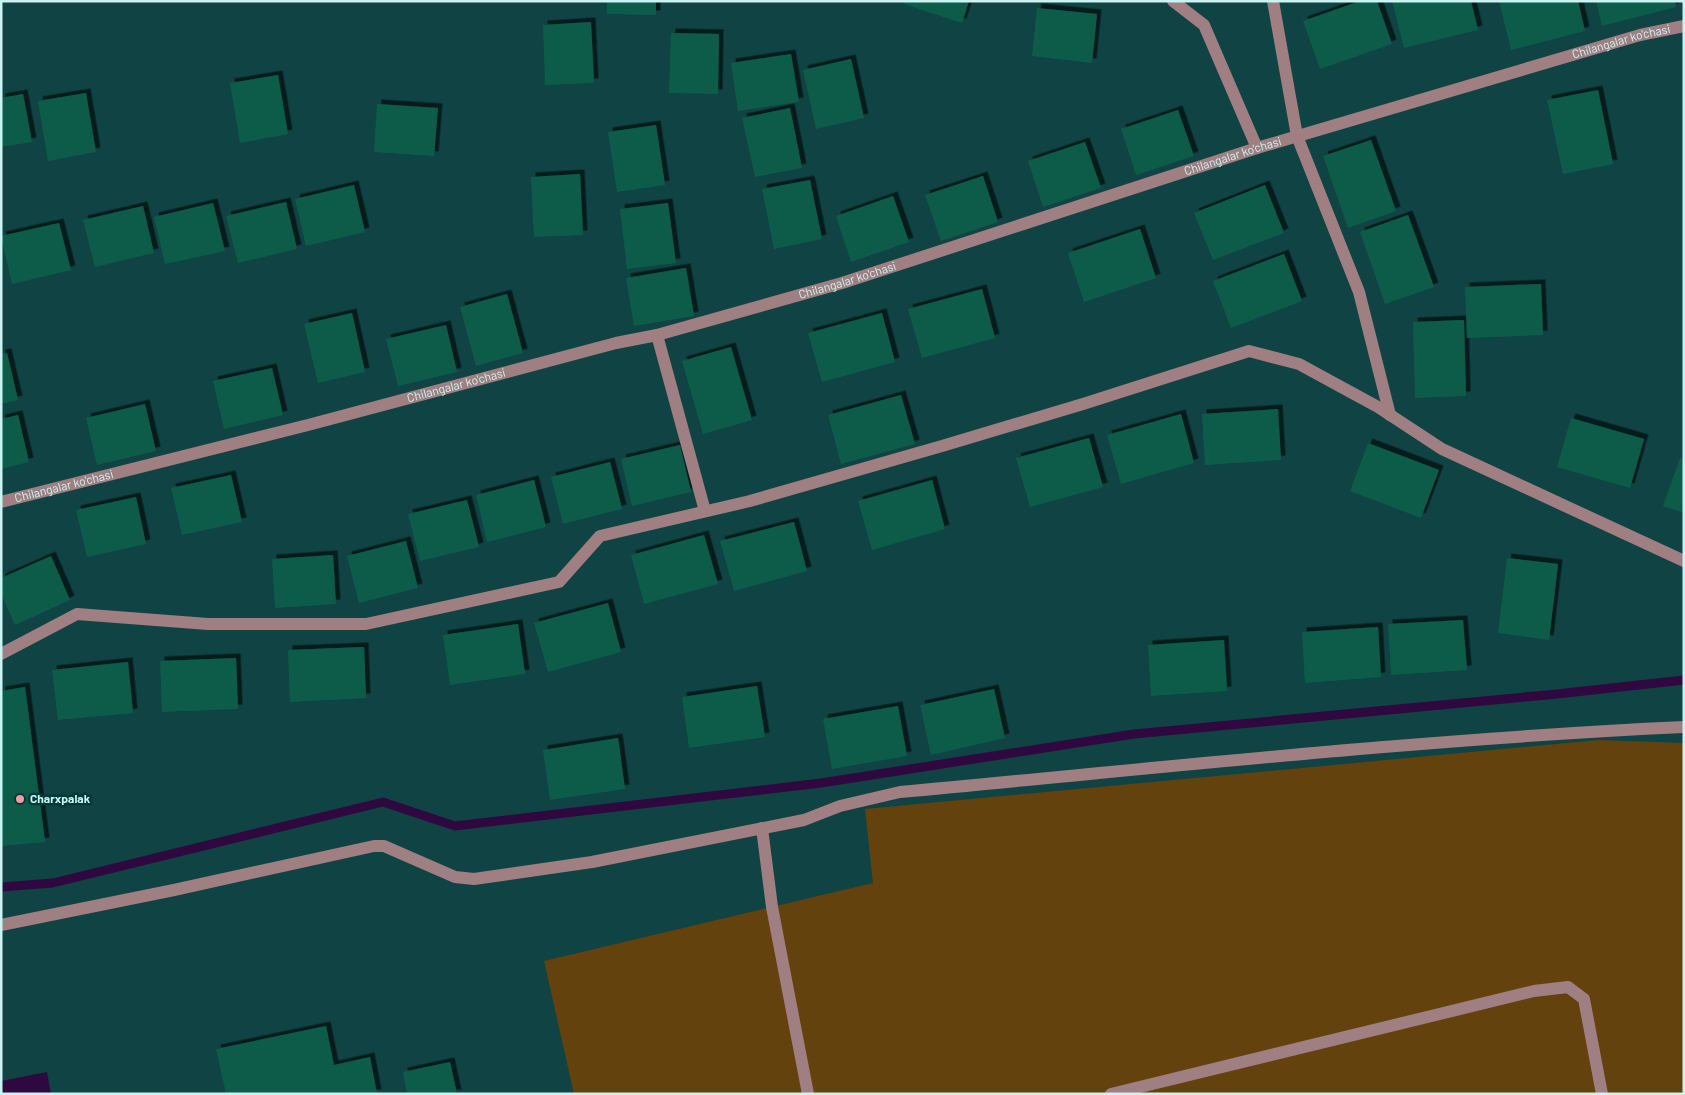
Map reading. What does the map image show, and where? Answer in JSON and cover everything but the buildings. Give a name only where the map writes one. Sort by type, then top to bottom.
[{"type":"street","points":[[1173,1],[1204,25],[1257,148]]},
{"type":"street","points":[[1273,1],[1296,136],[1358,292],[1390,415]]},
{"type":"street","name":"Chilangalar ko'chasi","points":[[1,502],[308,425],[616,342],[657,335],[842,283],[1296,136],[1640,35],[1684,26]]},
{"type":"street","points":[[657,335],[706,511]]},
{"type":"street","points":[[1,654],[77,614],[208,624],[366,624],[559,582],[600,536],[760,498],[1092,402],[1250,351],[1298,364],[1390,415],[1442,449],[1684,561]]},
{"type":"street","points":[[1,925],[184,888],[374,846],[384,846],[456,877],[474,879],[592,862],[804,820],[840,806],[900,792],[1341,750],[1596,731],[1684,727]]},
{"type":"street","points":[[762,828],[772,906],[808,1094]]},
{"type":"street","points":[[1111,1094],[1534,991],[1568,987],[1584,999],[1602,1094]]},
{"type":"shaded area","points":[[1599,740],[1684,743],[1684,1094],[574,1094],[544,961],[873,883],[865,809]]},
{"type":"shaded area","points":[[47,1072],[51,1094],[3,1094],[1,1081]]},
{"type":"waterway","points":[[1,887],[53,883],[383,802],[455,826],[821,783],[1134,734],[1557,694],[1684,680]]},
{"type":"place","name":"Charxpalak","points":[[20,799]]}]
